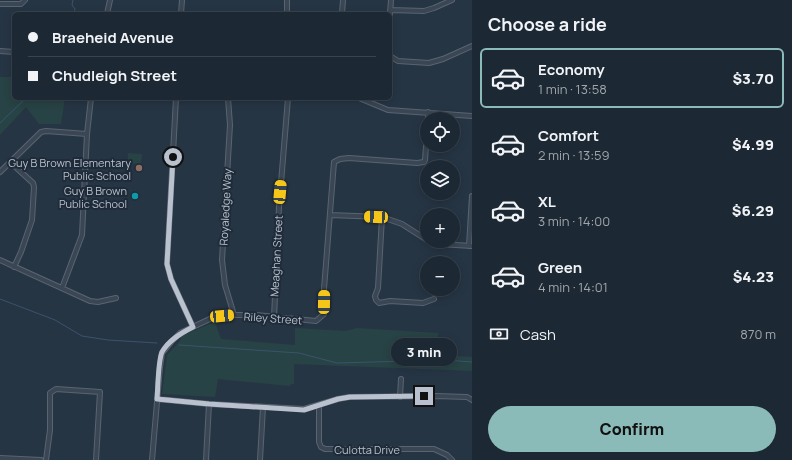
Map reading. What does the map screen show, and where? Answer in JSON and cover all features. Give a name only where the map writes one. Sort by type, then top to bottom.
[{"type":"street","points":[[0,4],[21,4],[25,0]]},
{"type":"street","points":[[107,12],[110,0]]},
{"type":"street","points":[[181,12],[182,0]]},
{"type":"street","points":[[287,0],[287,12]]},
{"type":"street","points":[[342,12],[343,0]]},
{"type":"street","points":[[391,0],[390,12],[424,11],[452,0]]},
{"type":"street","points":[[392,57],[398,61],[429,63],[443,59],[472,46]]},
{"type":"street","points":[[0,51],[12,52]]},
{"type":"street","points":[[62,288],[82,235],[87,134],[91,100]]},
{"type":"street","points":[[176,100],[167,264],[171,279],[193,327]]},
{"type":"street","name":"Royaledge Way","points":[[228,100],[230,125],[222,260],[225,285],[234,315]]},
{"type":"street","name":"Meaghan Street","points":[[274,318],[279,207],[288,100]]},
{"type":"street","points":[[364,100],[388,110],[428,112]]},
{"type":"street","points":[[460,115],[472,116]]},
{"type":"street","points":[[0,172],[41,132],[46,131],[87,134]]},
{"type":"street","name":"Riley Street","points":[[152,460],[162,353],[171,342],[180,333],[214,317],[234,315],[316,321],[324,314],[324,289],[334,162],[340,159],[349,158],[417,163],[424,162],[426,152]]},
{"type":"street","points":[[10,162],[33,183],[34,187],[32,220],[14,267]]},
{"type":"street","points":[[460,245],[470,246],[472,196]]},
{"type":"street","points":[[330,215],[382,217],[402,224],[420,236]]},
{"type":"street","points":[[382,217],[378,288],[375,296],[376,300],[379,303],[390,301],[423,303],[434,300]]},
{"type":"street","points":[[0,260],[90,301],[98,302],[116,298]]},
{"type":"street","points":[[400,379],[400,397]]},
{"type":"street","points":[[46,460],[50,430],[50,393],[56,389],[100,392],[96,460]]},
{"type":"street","points":[[157,399],[304,410],[338,399],[350,397],[467,397],[472,400]]},
{"type":"street","points":[[206,460],[209,404]]},
{"type":"street","name":"Culotta Drive","points":[[319,406],[319,442],[321,447],[324,449],[434,449],[447,455],[452,460]]},
{"type":"street","points":[[260,460],[263,407]]},
{"type":"street","points":[[0,458],[41,460]]},
{"type":"green space","points":[[0,77],[12,77],[12,100],[65,100],[61,124],[39,124],[26,107],[0,135]]},
{"type":"green space","points":[[128,153],[142,154],[141,164],[128,163]]},
{"type":"green space","points":[[215,322],[221,339],[295,345],[295,328],[345,331],[357,328],[438,333],[438,350],[400,352],[472,357],[472,371],[294,364],[294,384],[291,384],[290,386],[218,379],[215,397],[162,394],[167,355],[180,341],[181,336]]},
{"type":"waterway","points":[[73,0],[72,5],[75,9],[74,12]]},
{"type":"waterway","points":[[0,123],[24,100]]},
{"type":"waterway","points":[[0,299],[55,320],[82,336],[108,340],[157,343]]},
{"type":"waterway","points":[[179,345],[299,353],[337,363],[445,360],[472,362]]},
{"type":"place","name":"Guy B Brown Elementary Public School","points":[[139,168]]},
{"type":"place","name":"Guy B Brown Public School","points":[[135,196]]},
{"type":"route","points":[[173,157],[167,264],[177,295],[193,327],[180,333],[162,353],[157,399],[304,410],[338,399],[350,397],[424,396]]}]
